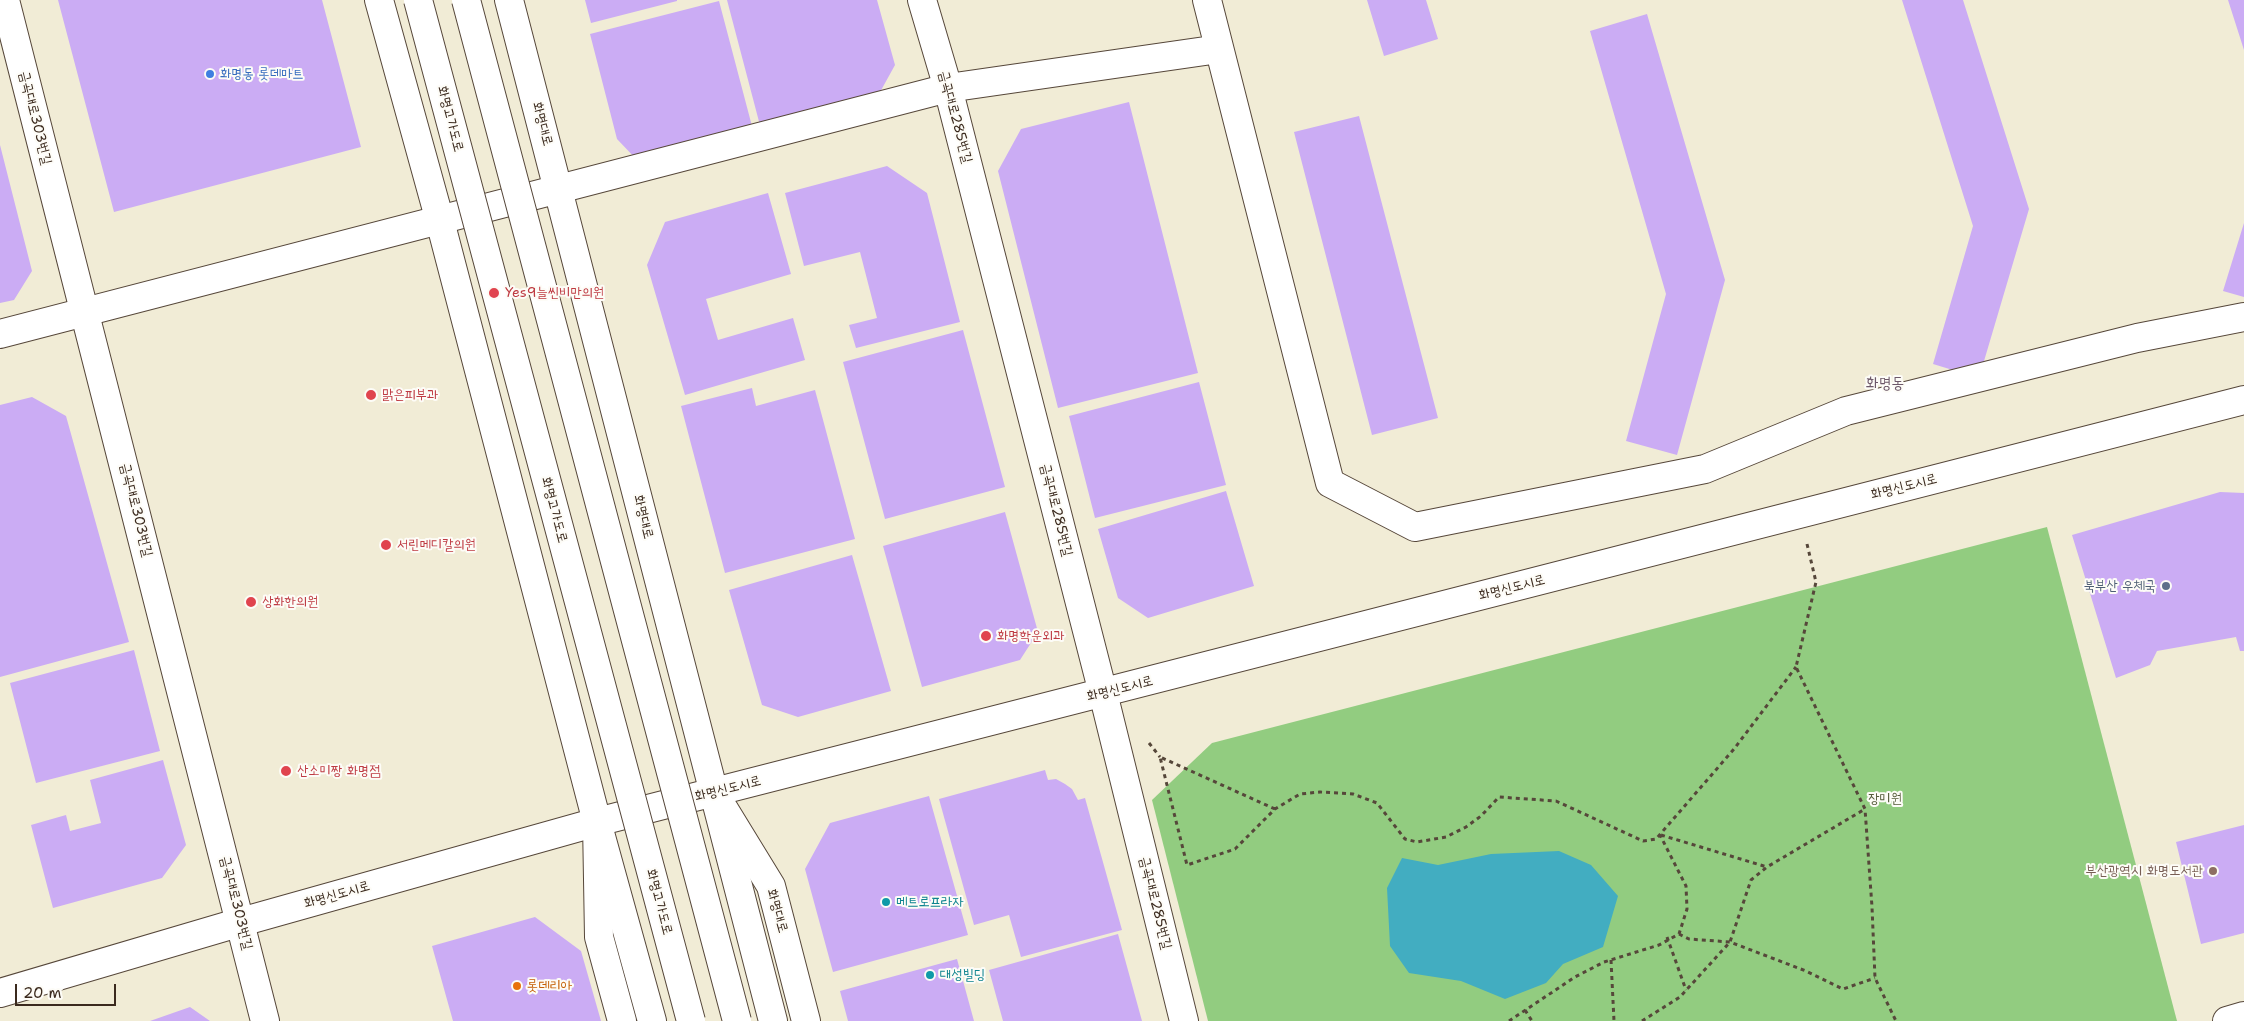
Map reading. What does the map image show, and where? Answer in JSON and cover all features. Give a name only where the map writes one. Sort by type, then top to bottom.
[{"type":"main road","name":"금곡대로303번길","points":[[5,0],[265,1021]]},
{"type":"main road","points":[[379,0],[440,221],[597,822],[652,1021]]},
{"type":"main road","name":"화명고가도로","points":[[418,0],[691,1021]]},
{"type":"main road","points":[[466,0],[737,1021]]},
{"type":"main road","name":"화명대로","points":[[509,0],[560,190],[714,793],[771,886],[806,1021]]},
{"type":"main road","name":"금곡대로285번길","points":[[922,0],[948,88],[1103,693],[1184,1021]]},
{"type":"main road","points":[[1207,0],[1330,482],[1415,528],[1705,469],[1846,411],[2137,338],[2244,317]]},
{"type":"main road","points":[[0,334],[948,88],[1220,49]]},
{"type":"main road","name":"화명신도시로","points":[[0,993],[241,922],[597,822],[2244,400]]},
{"type":"main road","points":[[714,793],[773,1021]]},
{"type":"main road","points":[[597,822],[599,937],[622,1021]]},
{"type":"main road","points":[[2228,1021],[2244,1016]]},
{"type":"path","points":[[1275,809],[1160,757],[1187,865],[1235,848],[1275,809],[1300,794],[1320,792],[1353,794],[1377,803],[1405,839],[1417,842],[1446,837],[1466,827],[1481,816],[1498,797],[1556,801],[1643,841],[1656,839],[1734,749],[1796,667],[1816,582],[1800,514]]},
{"type":"path","points":[[1796,667],[1865,809],[1875,978],[1896,1021]]},
{"type":"path","points":[[1642,1021],[1680,997],[1730,942],[1751,880],[1767,867],[1865,809]]},
{"type":"path","points":[[1660,835],[1767,867]]},
{"type":"path","points":[[1509,1021],[1575,977],[1611,960],[1659,945],[1679,934],[1687,909],[1686,886],[1660,835]]},
{"type":"path","points":[[1679,934],[1689,938],[1730,942],[1843,989],[1875,978]]},
{"type":"path","points":[[1667,937],[1686,990]]},
{"type":"path","points":[[1611,960],[1614,1021]]},
{"type":"path","points":[[1525,1010],[1532,1021]]},
{"type":"green space","name":"장미원","points":[[2047,527],[2177,1021],[1208,1021],[1152,800],[1212,743]]},
{"type":"water","points":[[1559,851],[1591,865],[1618,896],[1603,947],[1563,964],[1546,983],[1505,999],[1461,981],[1409,973],[1390,946],[1387,888],[1402,858],[1438,865],[1491,854]]},
{"type":"building","name":"화명동 롯데마트","points":[[58,0],[322,0],[361,147],[114,212]]},
{"type":"building","points":[[585,0],[677,0],[677,1],[591,23]]},
{"type":"building","points":[[727,0],[877,0],[895,65],[874,103],[762,133]]},
{"type":"building","points":[[1367,0],[1426,0],[1438,39],[1384,56]]},
{"type":"building","points":[[1902,0],[1963,0],[2029,209],[1979,378],[1933,364],[1973,226]]},
{"type":"building","points":[[2228,0],[2244,0],[2244,50]]},
{"type":"building","points":[[719,1],[753,130],[637,160],[617,139],[590,34]]},
{"type":"building","points":[[1647,14],[1725,280],[1677,455],[1626,441],[1666,294],[1590,31]]},
{"type":"building","points":[[1129,102],[1198,373],[1058,408],[998,171],[1021,129]]},
{"type":"building","points":[[1359,116],[1438,418],[1372,435],[1294,132]]},
{"type":"building","points":[[0,145],[32,271],[14,300],[0,303]]},
{"type":"building","points":[[887,166],[927,193],[960,322],[856,348],[849,325],[877,318],[860,252],[804,266],[785,193]]},
{"type":"building","points":[[768,193],[791,274],[706,299],[718,340],[793,318],[805,360],[685,395],[647,265],[665,222]]},
{"type":"building","points":[[2244,223],[2244,297],[2223,291]]},
{"type":"building","points":[[963,330],[1005,487],[885,519],[843,362]]},
{"type":"building","points":[[1199,382],[1226,485],[1095,518],[1069,416]]},
{"type":"building","points":[[752,388],[756,406],[815,390],[855,539],[725,573],[681,406]]},
{"type":"building","points":[[32,397],[66,416],[129,642],[0,677],[0,405]]},
{"type":"building","points":[[1226,491],[1254,586],[1148,618],[1118,598],[1098,529]]},
{"type":"building","name":"북부산 우체국","points":[[2220,492],[2244,493],[2244,651],[2240,651],[2236,637],[2157,651],[2150,665],[2116,678],[2072,535]]},
{"type":"building","points":[[1005,512],[1038,632],[1020,660],[922,687],[883,546]]},
{"type":"building","points":[[852,555],[891,691],[798,717],[762,705],[729,590]]},
{"type":"building","points":[[134,650],[160,751],[36,783],[10,683]]},
{"type":"building","points":[[163,760],[186,845],[162,878],[53,908],[31,825],[66,815],[70,831],[101,823],[90,780]]},
{"type":"building","points":[[1045,770],[1048,780],[1056,779],[1065,784],[1072,789],[1078,800],[1085,798],[1122,930],[1021,957],[1009,915],[974,925],[939,799]]},
{"type":"building","name":"메트로프라자","points":[[929,796],[968,935],[833,972],[805,869],[830,823]]},
{"type":"building","name":"부산광역시 화명도서관","points":[[2244,825],[2244,933],[2201,944],[2176,842]]},
{"type":"building","name":"롯데리아","points":[[535,917],[581,951],[601,1021],[453,1021],[432,946]]},
{"type":"building","points":[[1118,934],[1142,1021],[1003,1021],[989,970]]},
{"type":"building","name":"대성빌딩","points":[[957,959],[974,1021],[848,1021],[840,991]]},
{"type":"building","points":[[190,1007],[210,1021],[150,1021]]},
{"type":"place","name":"화명동 롯데마트","points":[[210,74]]},
{"type":"place","name":"Yes9늘씬비만의원","points":[[494,293]]},
{"type":"place","name":"맑은피부과","points":[[371,395]]},
{"type":"place","name":"서린메디칼의원","points":[[386,545]]},
{"type":"place","name":"북부산 우체국","points":[[2166,586]]},
{"type":"place","name":"상화한의원","points":[[251,602]]},
{"type":"place","name":"화명학운외과","points":[[986,636]]},
{"type":"place","name":"산소미짱 화명점","points":[[286,771]]},
{"type":"place","name":"부산광역시 화명도서관","points":[[2213,871]]},
{"type":"place","name":"메트로프라자","points":[[886,902]]},
{"type":"place","name":"대성빌딩","points":[[930,975]]},
{"type":"place","name":"롯데리아","points":[[517,986]]},
{"type":"district","name":"화명동","points":[[1885,384]]}]
